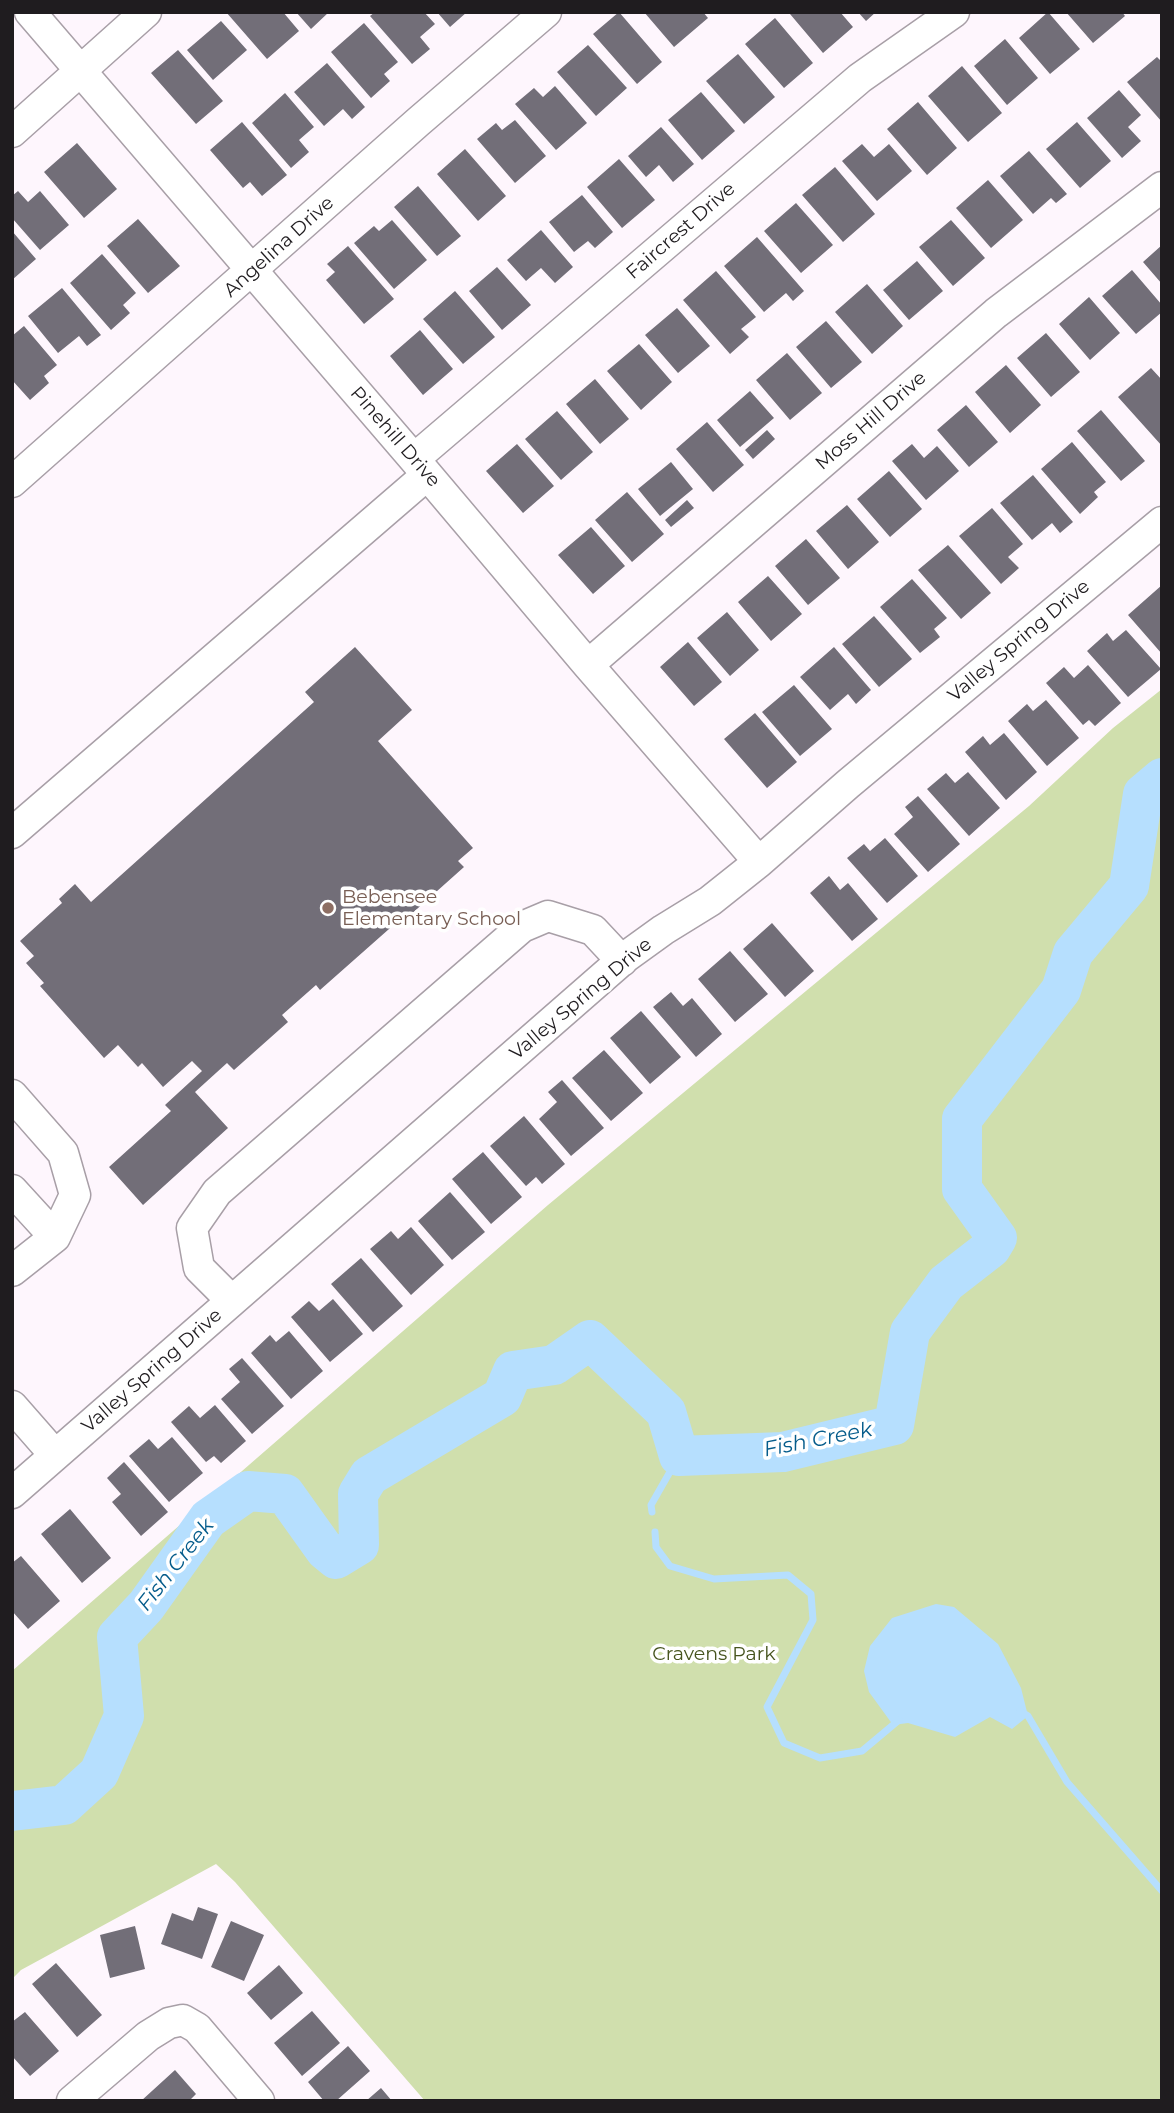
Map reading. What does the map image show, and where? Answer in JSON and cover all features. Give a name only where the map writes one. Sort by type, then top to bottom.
[{"type":"street","name":"Pinehill Drive","points":[[30,12],[759,862]]},
{"type":"street","points":[[12,132],[146,12]]},
{"type":"street","name":"Angelina Drive","points":[[12,482],[546,12]]},
{"type":"street","name":"Faircrest Drive","points":[[12,833],[860,78],[954,12]]},
{"type":"street","name":"Moss Hill Drive","points":[[588,665],[996,313],[1162,187]]},
{"type":"street","name":"Valley Spring Drive","points":[[12,1493],[622,961],[663,930],[710,901],[759,862],[1162,522]]},
{"type":"street","points":[[232,1301],[199,1268],[192,1228],[217,1192],[522,928],[548,916],[593,930],[622,961]]},
{"type":"street","points":[[12,1095],[63,1153],[75,1195],[55,1237],[12,1271]]},
{"type":"street","points":[[12,1190],[55,1237]]},
{"type":"street","points":[[12,1406],[55,1455]]},
{"type":"street","points":[[72,2101],[148,2036],[169,2023],[183,2020],[197,2028],[259,2101]]},
{"type":"green space","name":"Cravens Park","points":[[1162,689],[1162,2101],[425,2101],[235,1882],[216,1864],[21,1970],[12,1979],[12,1671],[548,1205],[1029,806],[1113,728]]},
{"type":"water","points":[[936,1604],[954,1607],[998,1644],[1021,1688],[1028,1716],[1012,1729],[990,1717],[955,1737],[908,1723],[893,1725],[869,1692],[864,1671],[870,1646],[892,1618]]},
{"type":"building","points":[[226,12],[283,12],[299,31],[267,59]]},
{"type":"building","points":[[296,12],[329,12],[311,29]]},
{"type":"building","points":[[375,12],[424,12],[435,24],[420,37],[430,49],[412,64],[370,16]]},
{"type":"building","points":[[437,12],[467,12],[450,27]]},
{"type":"building","points":[[619,12],[662,62],[637,84],[593,34]]},
{"type":"building","points":[[644,12],[703,12],[708,18],[674,47]]},
{"type":"building","points":[[840,12],[853,27],[823,53],[790,14]]},
{"type":"building","points":[[858,12],[876,12],[866,21]]},
{"type":"building","points":[[1048,12],[1080,49],[1050,74],[1019,38]]},
{"type":"building","points":[[1066,12],[1122,12],[1125,16],[1093,43]]},
{"type":"building","points":[[775,18],[813,63],[784,88],[745,44]]},
{"type":"building","points":[[221,21],[247,50],[213,80],[187,50]]},
{"type":"building","points":[[364,23],[398,62],[384,74],[390,81],[371,98],[331,52]]},
{"type":"building","points":[[1005,39],[1038,78],[1007,105],[974,66]]},
{"type":"building","points":[[588,45],[627,88],[596,116],[557,72]]},
{"type":"building","points":[[178,50],[223,101],[196,124],[151,73]]},
{"type":"building","points":[[738,54],[775,97],[744,124],[706,81]]},
{"type":"building","points":[[1157,57],[1162,62],[1162,122],[1127,82]]},
{"type":"building","points":[[327,63],[365,107],[352,119],[343,109],[324,126],[294,92]]},
{"type":"building","points":[[962,66],[1002,113],[968,142],[928,96]]},
{"type":"building","points":[[555,86],[587,123],[556,150],[515,104],[534,88],[543,97]]},
{"type":"building","points":[[1119,90],[1141,115],[1128,127],[1141,141],[1122,158],[1087,118]]},
{"type":"building","points":[[701,92],[735,131],[702,160],[668,120]]},
{"type":"building","points":[[285,93],[314,127],[299,140],[309,152],[291,168],[252,123]]},
{"type":"building","points":[[918,102],[957,148],[927,175],[887,129]]},
{"type":"building","points":[[515,120],[546,156],[515,183],[477,139],[496,123],[502,130]]},
{"type":"building","points":[[242,122],[287,175],[262,196],[250,182],[243,188],[210,150]]},
{"type":"building","points":[[1077,122],[1111,161],[1080,188],[1046,149]]},
{"type":"building","points":[[661,127],[694,164],[673,182],[659,165],[646,177],[628,156]]},
{"type":"building","points":[[77,143],[117,189],[84,218],[44,172]]},
{"type":"building","points":[[862,144],[874,157],[889,144],[912,171],[877,201],[842,161]]},
{"type":"building","points":[[465,149],[506,196],[478,221],[437,174]]},
{"type":"building","points":[[1029,151],[1067,194],[1056,203],[1051,198],[1033,214],[1000,176]]},
{"type":"building","points":[[619,159],[655,200],[622,228],[587,187]]},
{"type":"building","points":[[835,167],[875,214],[843,242],[802,195]]},
{"type":"building","points":[[988,180],[1023,220],[991,248],[956,208]]},
{"type":"building","points":[[418,186],[461,236],[437,256],[394,207]]},
{"type":"building","points":[[18,191],[28,202],[40,191],[69,225],[40,250],[12,218],[12,196]]},
{"type":"building","points":[[582,195],[613,232],[595,248],[588,241],[574,252],[549,222]]},
{"type":"building","points":[[796,203],[833,245],[801,273],[764,231]]},
{"type":"building","points":[[138,219],[180,266],[148,293],[107,246]]},
{"type":"building","points":[[392,220],[427,260],[394,289],[354,243],[374,226],[379,231]]},
{"type":"building","points":[[951,220],[985,258],[953,286],[919,247]]},
{"type":"building","points":[[541,230],[573,267],[555,283],[541,268],[526,281],[507,260]]},
{"type":"building","points":[[12,231],[36,259],[12,280]]},
{"type":"building","points":[[757,237],[804,291],[793,301],[786,293],[764,312],[724,266]]},
{"type":"building","points":[[1162,245],[1162,284],[1143,262]]},
{"type":"building","points":[[348,246],[394,299],[364,324],[326,280],[335,272],[327,264]]},
{"type":"building","points":[[102,254],[136,293],[123,305],[130,313],[111,330],[70,283]]},
{"type":"building","points":[[917,261],[943,291],[909,320],[883,290]]},
{"type":"building","points":[[497,267],[531,305],[502,330],[469,291]]},
{"type":"building","points":[[1132,270],[1162,305],[1162,312],[1136,334],[1102,296]]},
{"type":"building","points":[[716,271],[756,317],[741,329],[749,337],[730,354],[683,300]]},
{"type":"building","points":[[867,284],[903,326],[872,354],[835,312]]},
{"type":"building","points":[[62,288],[101,335],[87,346],[79,336],[58,353],[28,316]]},
{"type":"building","points":[[455,291],[495,337],[463,364],[423,319]]},
{"type":"building","points":[[1089,297],[1120,333],[1090,360],[1059,324]]},
{"type":"building","points":[[677,308],[710,346],[678,373],[645,335]]},
{"type":"building","points":[[826,321],[862,362],[831,388],[796,347]]},
{"type":"building","points":[[24,326],[57,365],[44,376],[49,383],[30,400],[12,380],[12,336]]},
{"type":"building","points":[[420,330],[453,369],[423,395],[390,356]]},
{"type":"building","points":[[1046,333],[1080,372],[1051,397],[1017,358]]},
{"type":"building","points":[[639,344],[672,382],[641,410],[607,371]]},
{"type":"building","points":[[787,353],[822,393],[790,420],[756,380]]},
{"type":"building","points":[[1006,365],[1041,405],[1010,433],[975,392]]},
{"type":"building","points":[[1151,368],[1162,380],[1162,446],[1118,397]]},
{"type":"building","points":[[595,379],[629,419],[600,444],[566,404]]},
{"type":"building","points":[[750,391],[774,418],[740,447],[717,420]]},
{"type":"building","points":[[966,405],[998,442],[969,467],[937,430]]},
{"type":"building","points":[[1101,410],[1145,461],[1121,481],[1077,431]]},
{"type":"building","points":[[557,411],[593,452],[561,480],[525,439]]},
{"type":"building","points":[[707,422],[744,465],[713,492],[676,449]]},
{"type":"building","points":[[767,430],[775,439],[753,459],[745,450]]},
{"type":"building","points":[[1072,442],[1106,482],[1094,492],[1098,497],[1080,514],[1041,469]]},
{"type":"building","points":[[517,444],[554,486],[523,513],[486,471]]},
{"type":"building","points":[[912,444],[924,458],[937,446],[959,471],[926,500],[892,461]]},
{"type":"building","points":[[671,462],[693,489],[660,516],[638,489]]},
{"type":"building","points":[[889,471],[922,509],[890,537],[857,499]]},
{"type":"building","points":[[1033,475],[1073,522],[1060,533],[1052,523],[1032,540],[1000,503]]},
{"type":"building","points":[[627,492],[664,534],[632,562],[595,520]]},
{"type":"building","points":[[687,500],[694,508],[671,527],[665,520]]},
{"type":"building","points":[[847,505],[879,542],[848,569],[816,531]]},
{"type":"building","points":[[992,508],[1023,544],[1008,557],[1019,568],[1001,584],[959,536]]},
{"type":"building","points":[[591,527],[625,566],[593,594],[558,555]]},
{"type":"building","points":[[806,539],[840,578],[808,605],[775,566]]},
{"type":"building","points":[[948,545],[991,593],[961,619],[918,570]]},
{"type":"building","points":[[768,576],[802,614],[771,641],[738,602]]},
{"type":"building","points":[[912,579],[947,618],[934,629],[940,637],[920,653],[880,607]]},
{"type":"building","points":[[1162,585],[1162,654],[1128,615]]},
{"type":"building","points":[[727,612],[759,650],[730,676],[697,638]]},
{"type":"building","points":[[874,616],[912,659],[879,687],[842,644]]},
{"type":"building","points":[[1126,630],[1161,669],[1128,697],[1087,651],[1107,633],[1113,641]]},
{"type":"building","points":[[688,642],[722,682],[694,706],[660,667]]},
{"type":"building","points":[[355,647],[412,710],[378,741],[473,848],[458,861],[464,867],[320,990],[316,985],[282,1015],[288,1022],[234,1070],[227,1063],[195,1092],[228,1128],[143,1205],[109,1167],[171,1111],[165,1105],[202,1071],[192,1061],[163,1087],[142,1063],[138,1067],[118,1045],[104,1058],[40,986],[44,983],[26,963],[34,956],[20,941],[62,903],[59,899],[75,884],[91,902],[314,702],[305,692]]},
{"type":"building","points":[[834,647],[871,690],[856,704],[848,694],[830,710],[800,677]]},
{"type":"building","points":[[1088,665],[1121,703],[1095,726],[1089,720],[1083,725],[1046,683],[1064,667],[1074,678]]},
{"type":"building","points":[[794,685],[832,729],[800,756],[762,712]]},
{"type":"building","points":[[1046,700],[1079,738],[1047,766],[1008,721],[1027,704],[1033,711]]},
{"type":"building","points":[[755,713],[797,762],[767,788],[724,739]]},
{"type":"building","points":[[1004,733],[1037,772],[1006,800],[965,752],[983,736],[990,745]]},
{"type":"building","points":[[968,772],[1000,808],[969,836],[927,789],[946,773],[955,783]]},
{"type":"building","points":[[918,796],[960,844],[928,872],[894,834],[913,817],[905,807]]},
{"type":"building","points":[[885,838],[918,876],[887,903],[847,858],[864,844],[870,851]]},
{"type":"building","points":[[829,876],[840,890],[848,883],[878,919],[852,941],[810,893]]},
{"type":"building","points":[[772,923],[814,971],[785,997],[743,949]]},
{"type":"building","points":[[730,951],[768,994],[735,1022],[698,979]]},
{"type":"building","points":[[671,992],[683,1006],[692,998],[722,1034],[696,1057],[653,1007]]},
{"type":"building","points":[[641,1011],[681,1057],[650,1084],[610,1038]]},
{"type":"building","points":[[604,1050],[643,1093],[611,1121],[572,1078]]},
{"type":"building","points":[[562,1080],[604,1128],[571,1156],[539,1119],[557,1102],[548,1092]]},
{"type":"building","points":[[524,1116],[565,1164],[542,1184],[536,1177],[526,1186],[490,1146]]},
{"type":"building","points":[[483,1152],[522,1197],[491,1224],[452,1179]]},
{"type":"building","points":[[450,1192],[485,1232],[452,1260],[418,1221]]},
{"type":"building","points":[[411,1227],[444,1265],[411,1295],[370,1249],[391,1231],[398,1239]]},
{"type":"building","points":[[361,1258],[403,1306],[373,1332],[331,1284]]},
{"type":"building","points":[[333,1299],[363,1334],[330,1362],[291,1317],[309,1301],[319,1311]]},
{"type":"building","points":[[289,1331],[323,1371],[291,1399],[251,1353],[270,1335],[276,1342]]},
{"type":"building","points":[[242,1358],[284,1406],[252,1434],[221,1399],[240,1382],[229,1369]]},
{"type":"building","points":[[215,1405],[246,1441],[221,1463],[214,1456],[206,1462],[171,1422],[189,1406],[200,1418]]},
{"type":"building","points":[[172,1437],[203,1473],[169,1502],[129,1456],[149,1439],[158,1449]]},
{"type":"building","points":[[124,1462],[168,1512],[141,1536],[112,1502],[121,1494],[107,1478]]},
{"type":"building","points":[[70,1509],[111,1558],[82,1583],[41,1534]]},
{"type":"building","points":[[21,1556],[60,1601],[28,1629],[12,1611],[12,1563]]},
{"type":"building","points":[[198,1907],[218,1914],[202,1959],[161,1944],[172,1913],[193,1921]]},
{"type":"building","points":[[231,1921],[264,1935],[244,1981],[211,1967]]},
{"type":"building","points":[[135,1926],[145,1969],[110,1978],[100,1935]]},
{"type":"building","points":[[56,1963],[102,2015],[77,2037],[32,1984]]},
{"type":"building","points":[[279,1965],[303,1993],[271,2020],[247,1993]]},
{"type":"building","points":[[312,2011],[340,2043],[302,2076],[274,2043]]},
{"type":"building","points":[[25,2012],[59,2051],[30,2076],[12,2056],[12,2022]]},
{"type":"building","points":[[348,2046],[370,2071],[336,2101],[324,2101],[308,2082]]},
{"type":"building","points":[[175,2070],[196,2094],[189,2101],[141,2101]]},
{"type":"building","points":[[381,2088],[392,2101],[366,2101]]},
{"type":"waterway","name":"Fish Creek","points":[[12,1811],[64,1805],[99,1773],[124,1716],[117,1637],[146,1606],[208,1519],[248,1491],[285,1494],[325,1550],[336,1559],[359,1545],[358,1494],[369,1476],[502,1397],[513,1371],[554,1365],[590,1340],[666,1412],[679,1456],[783,1452],[894,1425],[910,1332],[946,1283],[991,1248],[997,1238],[962,1189],[962,1119],[1061,990],[1073,953],[1129,886],[1143,794],[1162,778]]},
{"type":"waterway","points":[[652,1512],[651,1505],[679,1456]]},
{"type":"waterway","points":[[655,1532],[656,1547],[670,1566],[714,1579],[788,1575],[811,1594],[813,1620],[767,1707],[784,1743],[820,1758],[862,1751],[899,1720]]},
{"type":"waterway","points":[[1020,1711],[1028,1716],[1067,1782],[1162,1891]]},
{"type":"place","name":"Bebensee Elementary School","points":[[328,908]]}]
